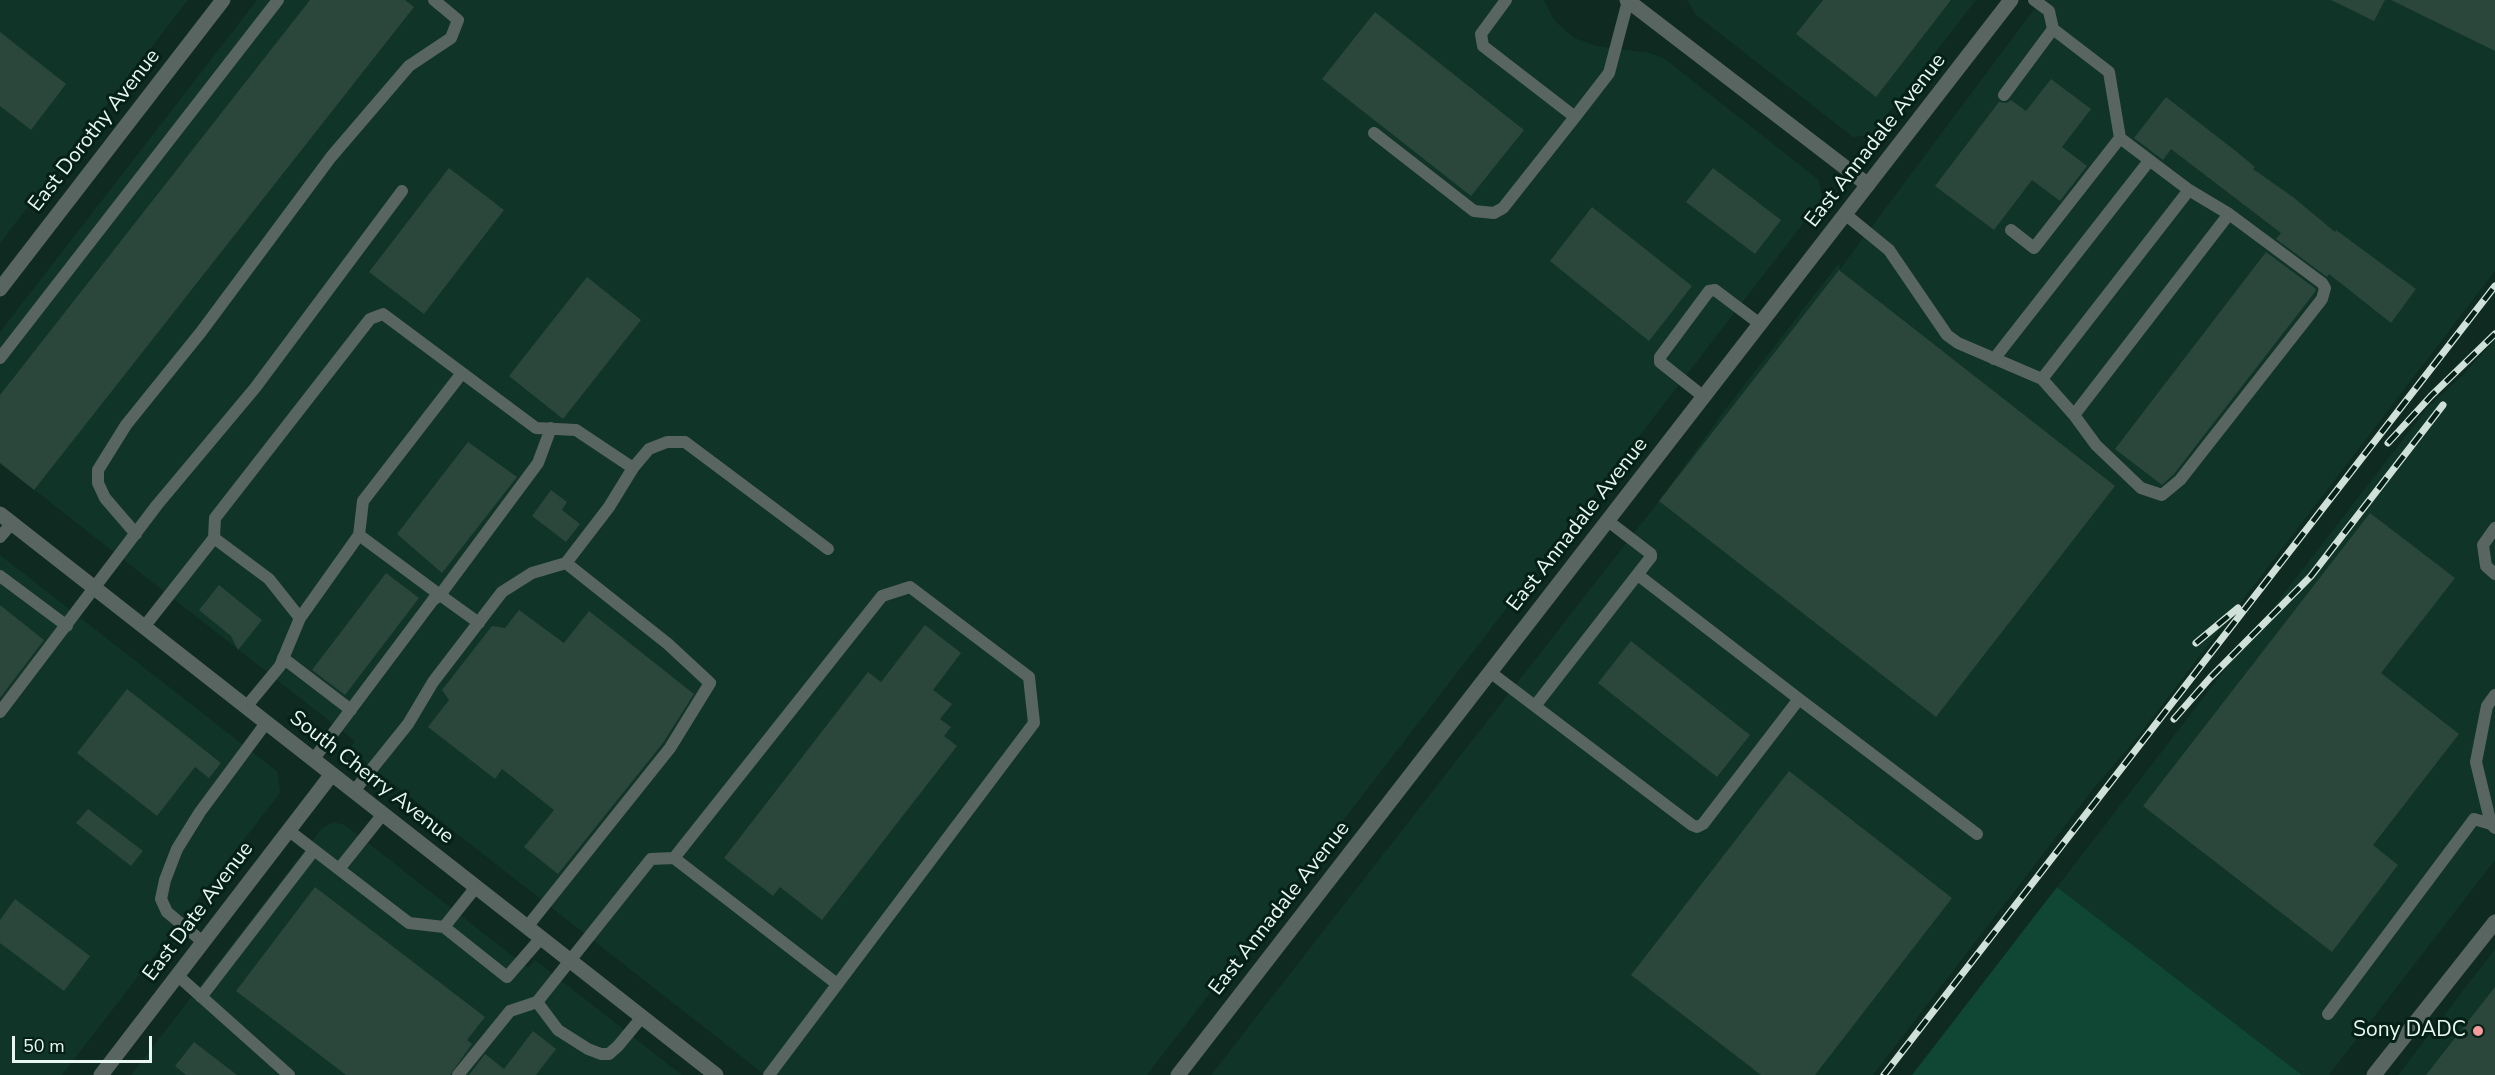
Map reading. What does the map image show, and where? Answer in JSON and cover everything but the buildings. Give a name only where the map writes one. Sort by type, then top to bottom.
[{"type":"street","name":"East Dorothy Avenue","points":[[0,288],[223,0]]},
{"type":"street","points":[[1627,0],[1868,185]]},
{"type":"street","name":"East Annadale Avenue","points":[[1178,1075],[2011,0]]},
{"type":"street","name":"South Cherry Avenue","points":[[6,519],[716,1075]]},
{"type":"street","name":"East Date Avenue","points":[[101,1075],[332,774]]},
{"type":"street","points":[[2374,1075],[2495,922]]},
{"type":"lane","points":[[0,358],[278,0]]},
{"type":"lane","points":[[136,534],[105,498],[98,483],[98,470],[126,425],[201,332],[332,157],[409,66],[451,38],[458,21],[434,0]]},
{"type":"lane","points":[[1506,0],[1481,34],[1483,46],[1575,117]]},
{"type":"lane","points":[[1374,133],[1474,212],[1494,213],[1503,208],[1609,73],[1627,0]]},
{"type":"lane","points":[[1845,214],[1889,250],[1947,335],[1958,343],[2042,379],[2074,415],[2096,445],[2141,488],[2162,495],[2180,480],[2322,299],[2325,288],[2322,283],[2229,214],[2189,190],[2120,138],[2109,72],[2053,29],[2049,11],[2034,0]]},
{"type":"lane","points":[[2004,95],[2053,29]]},
{"type":"lane","points":[[2011,230],[2034,248],[2120,138]]},
{"type":"lane","points":[[1994,359],[2149,160]]},
{"type":"lane","points":[[2042,379],[2189,190]]},
{"type":"lane","points":[[0,712],[136,534],[255,388],[402,191]]},
{"type":"lane","points":[[2074,415],[2229,214]]},
{"type":"lane","points":[[1704,397],[1660,362],[1660,357],[1709,291],[1714,290],[1760,324]]},
{"type":"lane","points":[[144,627],[213,538],[215,518],[370,319],[383,314],[536,428],[576,430],[633,468]]},
{"type":"lane","points":[[246,707],[280,666],[300,618],[359,535],[363,501],[462,373]]},
{"type":"lane","points":[[314,760],[538,463],[551,428]]},
{"type":"lane","points":[[354,791],[408,724],[433,682],[502,592],[532,573],[566,563],[609,507],[633,468],[650,449],[667,442],[685,442],[828,549]]},
{"type":"lane","points":[[0,537],[6,519]]},
{"type":"lane","points":[[1535,706],[1652,557],[1608,521]]},
{"type":"lane","points":[[2495,528],[2483,544],[2486,566],[2495,574]]},
{"type":"lane","points":[[359,535],[479,623]]},
{"type":"lane","points":[[213,538],[269,579],[300,618]]},
{"type":"lane","points":[[527,927],[614,821],[670,748],[710,683],[668,644],[566,563]]},
{"type":"lane","points":[[1638,575],[1977,834]]},
{"type":"lane","points":[[0,576],[67,626]]},
{"type":"lane","points":[[674,858],[882,596],[910,586],[1029,677],[1034,723],[769,1075]]},
{"type":"lane","points":[[283,658],[351,710]]},
{"type":"lane","points":[[1490,672],[1698,827],[1703,824],[1799,699]]},
{"type":"lane","points":[[2493,826],[2476,762],[2487,706],[2495,695]]},
{"type":"lane","points":[[203,942],[167,912],[161,899],[165,880],[177,849],[200,812],[266,723]]},
{"type":"lane","points":[[339,869],[383,814]]},
{"type":"lane","points":[[2328,1014],[2474,819],[2493,826]]},
{"type":"lane","points":[[288,830],[409,923],[444,927],[507,977],[541,938]]},
{"type":"lane","points":[[201,997],[314,850]]},
{"type":"lane","points":[[458,1075],[510,1011],[537,1002],[651,859],[674,858],[837,984]]},
{"type":"lane","points":[[444,927],[476,887]]},
{"type":"lane","points":[[177,975],[289,1075]]},
{"type":"lane","points":[[537,1002],[558,1029],[581,1045],[601,1054],[609,1054],[642,1017]]},
{"type":"shaded area","points":[[0,0],[188,0],[0,243]]},
{"type":"shaded area","points":[[257,0],[1544,0],[1554,20],[1574,38],[1597,46],[1650,53],[1665,59],[1819,180],[1822,199],[1147,1075],[765,1075],[349,749],[355,741],[0,463],[0,332]]},
{"type":"shaded area","points":[[1687,0],[1976,0],[1871,135],[1853,137],[1696,15]]},
{"type":"shaded area","points":[[2041,0],[2495,0],[2495,271],[2133,743],[2094,788],[1873,1075],[1211,1075],[1659,501],[1724,411],[1839,263],[1840,269]]},
{"type":"shaded area","points":[[2495,340],[2495,860],[2329,1075],[2302,1075],[2057,887],[2428,407],[2462,376]]},
{"type":"shaded area","points":[[0,555],[278,772],[280,793],[62,1075],[0,1075]]},
{"type":"shaded area","points":[[333,822],[345,825],[528,968],[535,960],[682,1075],[131,1075],[322,828]]},
{"type":"shaded area","points":[[2057,887],[2302,1075],[1912,1075]]},
{"type":"shaded area","points":[[2495,949],[2495,1075],[2398,1075]]},
{"type":"railway","points":[[1884,1075],[2495,286]]},
{"type":"railway","points":[[2388,443],[2431,396],[2495,334]]},
{"type":"railway","points":[[2174,719],[2210,678],[2311,576],[2443,405]]},
{"type":"railway","points":[[2196,643],[2238,608]]},
{"type":"place","name":"Sony DADC","points":[[2478,1031]]}]
